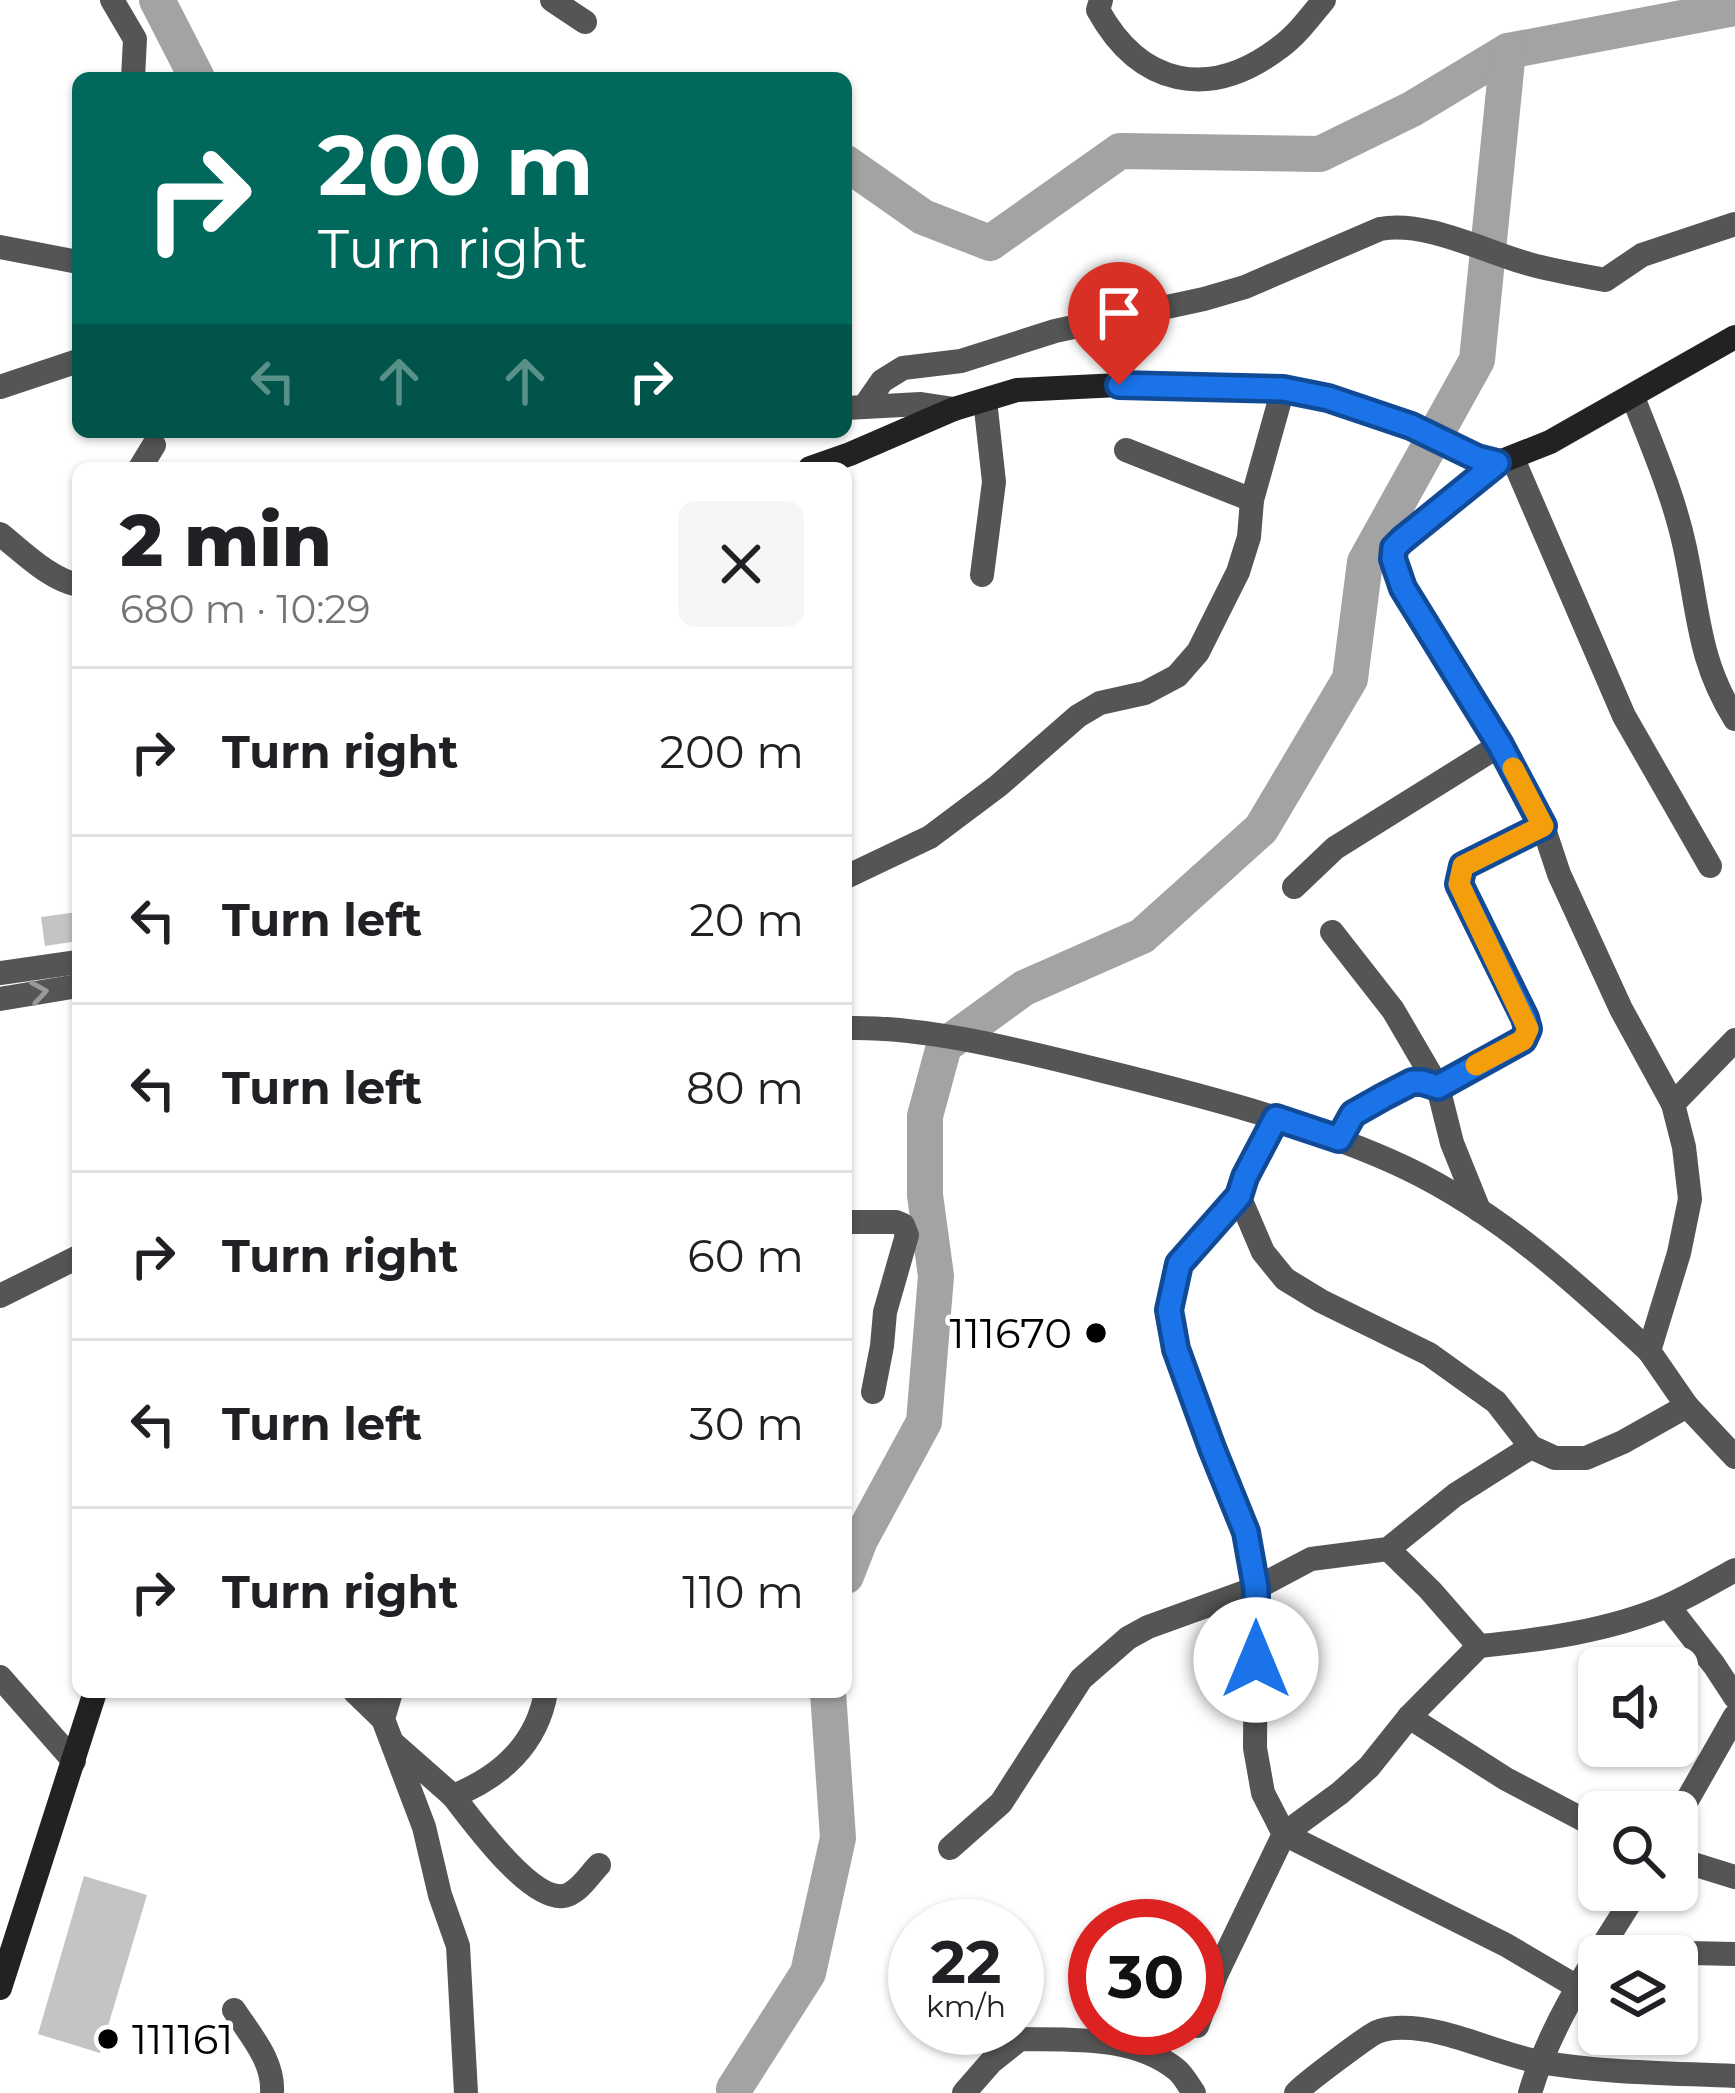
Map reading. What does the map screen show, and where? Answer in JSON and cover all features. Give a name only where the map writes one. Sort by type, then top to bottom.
[{"type":"main road","points":[[825,462],[954,409],[1017,390],[1119,385],[1283,389],[1340,401],[1411,426],[1477,458],[1505,461],[1633,397],[1735,338]]},
{"type":"main road","points":[[0,1988],[93,1698]]},
{"type":"street","points":[[112,0],[135,39],[133,72]]},
{"type":"street","points":[[553,0],[585,22]]},
{"type":"street","points":[[1101,0],[1098,10],[1114,39],[1141,62],[1172,76],[1207,80],[1250,66],[1276,50],[1324,0]]},
{"type":"street","points":[[855,408],[903,368],[962,361],[1055,331],[1204,299],[1393,226],[1605,280],[1642,255],[1735,224]]},
{"type":"street","points":[[0,247],[72,261]]},
{"type":"street","points":[[0,387],[72,364]]},
{"type":"street","points":[[852,874],[929,837],[1100,703],[1145,693],[1177,676],[1198,652],[1238,572],[1283,389]]},
{"type":"street","points":[[1633,397],[1670,490],[1709,670],[1735,719]]},
{"type":"street","points":[[982,574],[994,482],[986,400]]},
{"type":"street","points":[[855,408],[920,404],[954,409]]},
{"type":"street","points":[[144,462],[154,445]]},
{"type":"street","points":[[1126,450],[1252,500]]},
{"type":"street","points":[[1649,1351],[1690,1199],[1673,1104],[1621,1009],[1559,874],[1543,826],[1500,745],[1403,588],[1393,559],[1394,548],[1402,540],[1505,461],[1624,716],[1710,866]]},
{"type":"street","points":[[0,534],[72,584]]},
{"type":"street","points":[[1294,887],[1366,826],[1500,745]]},
{"type":"street","points":[[1339,1139],[1353,1114],[1383,1097],[1412,1082],[1438,1087],[1523,1040],[1528,1029],[1459,884],[1463,866],[1543,826]]},
{"type":"street","points":[[1332,932],[1393,1010],[1438,1087],[1452,1143],[1479,1210]]},
{"type":"street","points":[[0,973],[72,963]]},
{"type":"street","points":[[0,998],[72,987]]},
{"type":"street","points":[[852,1028],[876,1027],[1034,1052],[1276,1118],[1408,1169],[1479,1210],[1544,1257],[1649,1351],[1687,1406],[1735,1457]]},
{"type":"street","points":[[1673,1104],[1735,1040]]},
{"type":"street","points":[[1276,1118],[1239,1196],[1179,1264],[1169,1310],[1176,1349],[1246,1532],[1256,1588],[1255,1748],[1263,1793],[1284,1834],[1506,1945],[1578,1987]]},
{"type":"street","points":[[1239,1196],[1263,1252],[1285,1279],[1429,1354],[1496,1402],[1531,1447],[1555,1458],[1586,1458],[1687,1406]]},
{"type":"street","points":[[852,1222],[896,1222],[907,1234],[885,1312],[873,1392]]},
{"type":"street","points":[[0,1296],[72,1260]]},
{"type":"street","points":[[950,1848],[1001,1803],[1081,1679],[1128,1638],[1256,1588],[1311,1559],[1388,1549],[1455,1495],[1531,1447]]},
{"type":"street","points":[[1388,1549],[1479,1646]]},
{"type":"street","points":[[1224,1958],[1284,1834],[1369,1767],[1409,1717],[1479,1646],[1530,1641],[1627,1620],[1668,1606],[1735,1570]]},
{"type":"street","points":[[1668,1606],[1735,1697]]},
{"type":"street","points":[[0,1677],[74,1761]]},
{"type":"street","points":[[360,1698],[514,1869],[543,1890],[558,1897],[569,1894],[599,1865]]},
{"type":"street","points":[[390,1698],[386,1730],[424,1827],[458,1946],[466,2093]]},
{"type":"street","points":[[453,1796],[488,1778],[524,1746],[542,1718],[545,1698]]},
{"type":"street","points":[[1692,1791],[1735,1716]]},
{"type":"street","points":[[1409,1717],[1506,1779],[1578,1817]]},
{"type":"street","points":[[1698,1866],[1735,1877]]},
{"type":"street","points":[[1698,1953],[1735,1954]]},
{"type":"street","points":[[1530,2093],[1539,2062],[1578,1990]]},
{"type":"street","points":[[234,2010],[267,2060],[272,2093]]},
{"type":"street","points":[[1296,2093],[1373,2033],[1392,2027],[1424,2030],[1539,2062],[1735,2076]]},
{"type":"street","points":[[964,2093],[1020,2039],[1139,2049],[1187,2082]]},
{"type":"building","points":[[72,913],[72,942],[45,946],[41,917]]},
{"type":"building","points":[[84,1876],[147,1895],[100,2053],[38,2034]]},
{"type":"waterway","points":[[157,0],[194,72]]},
{"type":"waterway","points":[[852,167],[923,217],[990,243],[1120,151],[1320,154],[1412,109],[1508,51],[1735,8]]},
{"type":"waterway","points":[[852,1561],[924,1422],[936,1276],[925,1195],[925,1116],[944,1046],[1024,988],[1142,936],[1261,829],[1350,679],[1365,562],[1477,360],[1508,51]]},
{"type":"waterway","points":[[735,2093],[808,1973],[838,1838],[828,1698]]},
{"type":"slow traffic","points":[[1476,1065],[1523,1040],[1528,1029],[1459,884],[1463,866],[1543,826],[1513,768]]},
{"type":"place","name":"111670","points":[[1096,1333]]},
{"type":"place","name":"111161","points":[[108,2039]]},
{"type":"route","points":[[1119,385],[1283,389],[1328,398],[1411,426],[1497,463],[1402,540],[1394,548],[1393,559],[1403,588],[1500,745],[1543,826],[1463,866],[1459,884],[1525,1018],[1528,1029],[1523,1040],[1438,1087],[1412,1082],[1383,1097],[1353,1114],[1339,1139],[1276,1118],[1239,1196],[1179,1264],[1169,1310],[1176,1349],[1246,1532],[1256,1588],[1256,1660]]}]
